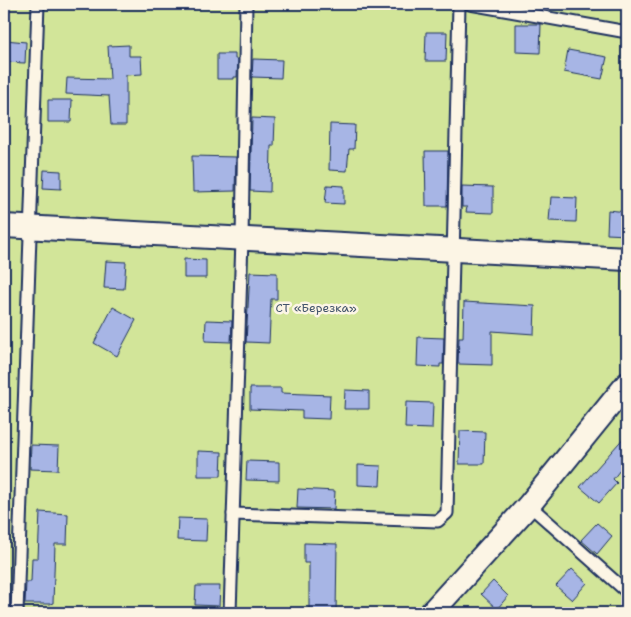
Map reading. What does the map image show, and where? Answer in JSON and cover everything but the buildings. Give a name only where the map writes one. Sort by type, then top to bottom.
[{"type":"street","points":[[4,226],[627,259]]},
{"type":"street","points":[[434,612],[624,394]]},
{"type":"lane","points":[[17,613],[38,4]]},
{"type":"lane","points":[[230,613],[242,239],[246,4]]},
{"type":"lane","points":[[233,514],[438,521],[447,513],[459,4]]},
{"type":"lane","points":[[470,4],[627,32]]},
{"type":"lane","points":[[529,505],[627,592]]},
{"type":"green space","name":"СТ «Березка»","points":[[4,4],[627,4],[627,613],[4,613]]}]
